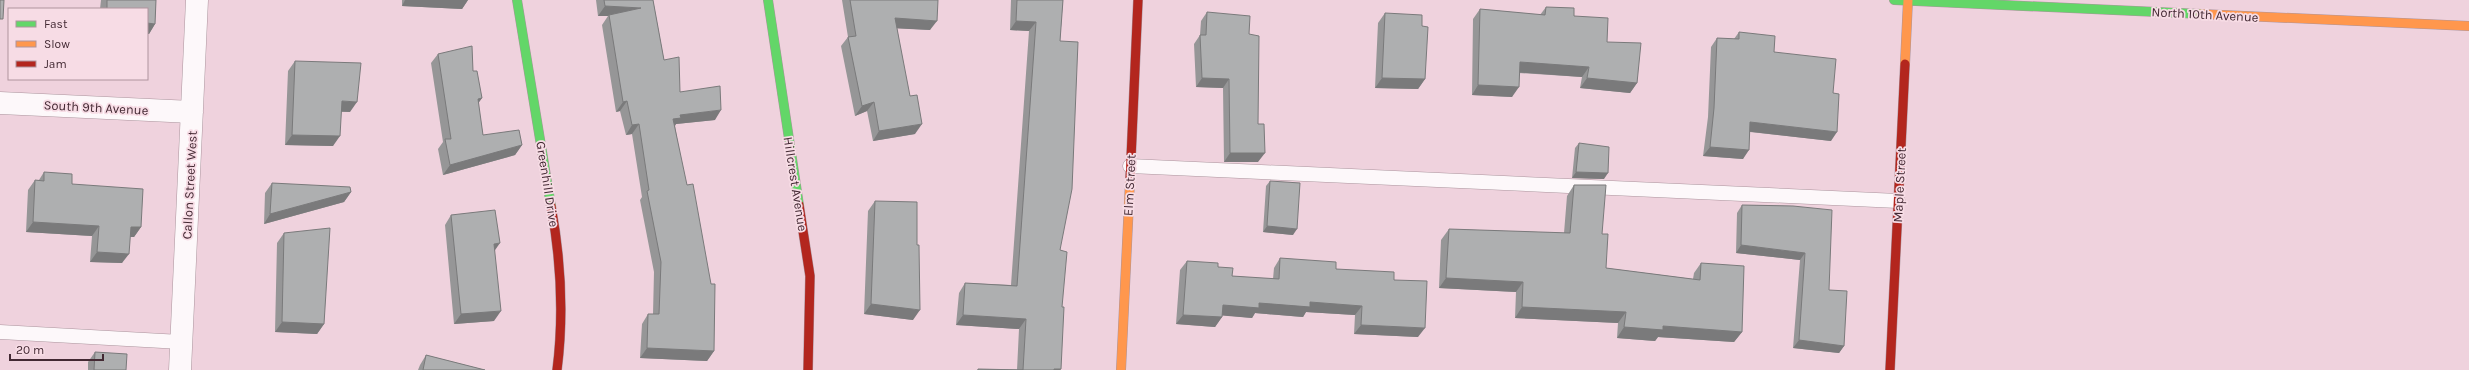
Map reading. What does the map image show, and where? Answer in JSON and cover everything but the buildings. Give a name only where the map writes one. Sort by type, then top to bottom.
[{"type":"street","name":"Callon Street West","points":[[180,370],[197,0]]},
{"type":"street","name":"Greenhill Drive","points":[[517,0],[553,215],[560,284],[560,350],[557,370]]},
{"type":"street","name":"Hillcrest Avenue","points":[[768,0],[810,276],[808,370]]},
{"type":"street","name":"Elm Street","points":[[1121,370],[1138,0]]},
{"type":"street","name":"North 10th Avenue","points":[[1894,0],[2469,26]]},
{"type":"street","name":"Maple Street","points":[[1890,370],[1908,0]]},
{"type":"street","name":"South 9th Avenue","points":[[0,102],[192,112]]},
{"type":"lane","points":[[1130,166],[1898,202]]},
{"type":"lane","points":[[0,332],[181,342]]},
{"type":"traffic: fast","points":[[517,0],[551,206]]},
{"type":"traffic: fast","points":[[768,0],[799,205]]},
{"type":"traffic: fast","points":[[1894,0],[2201,14]]},
{"type":"traffic: slow","points":[[1905,64],[1908,0]]},
{"type":"traffic: slow","points":[[2201,14],[2469,26]]},
{"type":"traffic: slow","points":[[1121,370],[1130,181]]},
{"type":"traffic: jam","points":[[1130,181],[1138,0]]},
{"type":"traffic: jam","points":[[1890,370],[1905,64]]},
{"type":"traffic: jam","points":[[799,205],[810,276],[808,370]]},
{"type":"traffic: jam","points":[[551,206],[559,267],[561,308],[557,370]]}]
